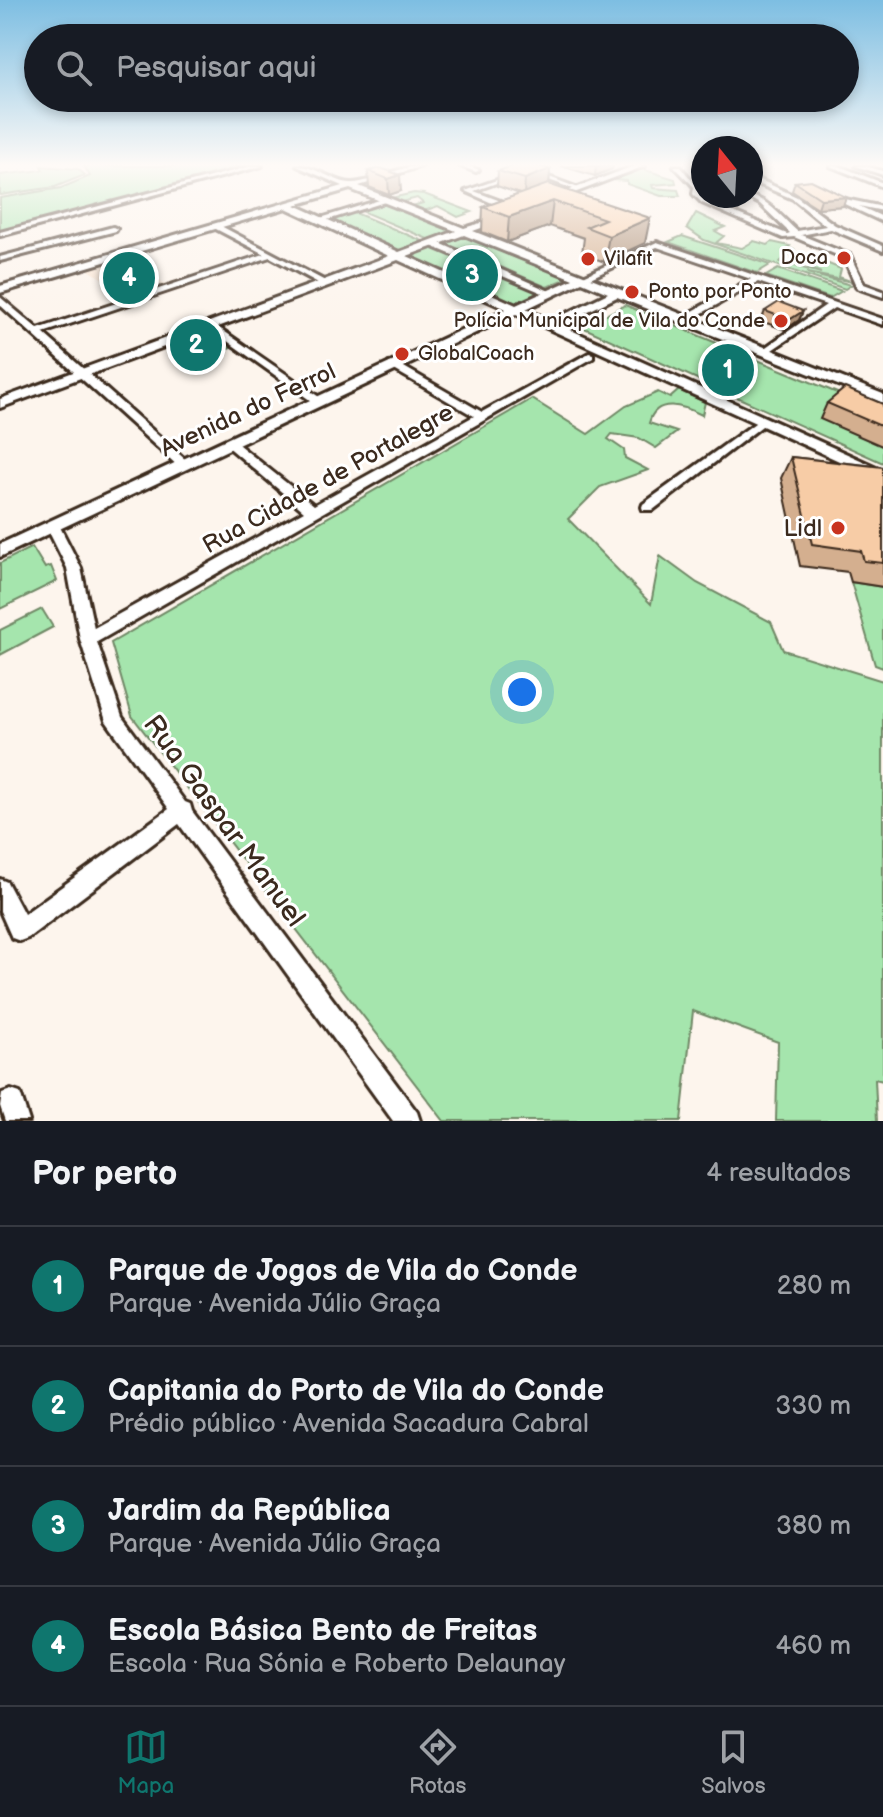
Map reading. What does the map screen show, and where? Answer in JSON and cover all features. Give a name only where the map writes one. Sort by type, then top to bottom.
[{"type":"street","points":[[0,290],[242,218]]},
{"type":"street","points":[[314,218],[883,476]]},
{"type":"street","points":[[318,220],[324,218]]},
{"type":"street","points":[[433,218],[883,399]]},
{"type":"street","points":[[0,404],[499,218]]},
{"type":"street","points":[[742,218],[778,233],[795,234],[832,227]]},
{"type":"street","points":[[775,218],[795,234],[847,257],[860,286],[883,294]]},
{"type":"street","points":[[821,218],[832,227],[883,249]]},
{"type":"street","points":[[0,234],[56,219],[80,238]]},
{"type":"street","points":[[217,226],[325,283]]},
{"type":"street","points":[[0,259],[113,229]]},
{"type":"street","points":[[869,242],[883,239]]},
{"type":"street","points":[[432,243],[548,292]]},
{"type":"street","points":[[583,278],[657,244],[883,322]]},
{"type":"street","points":[[37,332],[271,254]]},
{"type":"street","name":"Avenida do Ferrol","points":[[1,549],[583,278]]},
{"type":"street","points":[[685,319],[757,279]]},
{"type":"street","points":[[551,325],[616,293]]},
{"type":"street","points":[[0,300],[183,464]]},
{"type":"street","points":[[766,351],[833,305]]},
{"type":"street","points":[[212,326],[318,401]]},
{"type":"street","name":"Rua Cidade de Portalegre","points":[[88,639],[589,356]]},
{"type":"street","points":[[393,365],[483,417]]},
{"type":"street","points":[[648,507],[762,421]]},
{"type":"street","points":[[230,443],[314,512]]},
{"type":"street","name":"Rua Gaspar Manuel","points":[[53,526],[74,568],[88,639],[115,721],[408,1121]]},
{"type":"street","points":[[0,889],[20,930],[183,810]]},
{"type":"shaded area","points":[[124,256],[165,284],[130,297],[86,268]]},
{"type":"green space","points":[[0,218],[49,218],[0,231]]},
{"type":"green space","points":[[368,218],[425,242],[398,252],[327,220]]},
{"type":"green space","points":[[379,218],[425,218],[456,231],[430,240]]},
{"type":"green space","points":[[693,218],[707,218],[725,227],[715,231],[724,236],[716,243],[742,248],[754,241],[790,246],[788,248],[794,250],[780,262],[821,273],[809,268],[819,260],[841,269],[839,277],[853,282],[807,273],[851,285],[845,289],[704,240],[687,228]]},
{"type":"green space","points":[[469,234],[572,276],[547,287],[445,243]]},
{"type":"green space","points":[[682,236],[770,265],[757,273],[668,242]]},
{"type":"green space","points":[[434,247],[539,292],[513,304],[408,257]]},
{"type":"green space","points":[[778,269],[842,291],[830,298],[766,276]]},
{"type":"green space","points":[[625,305],[883,412],[883,463],[582,327]]},
{"type":"green space","points":[[208,332],[231,348],[192,362],[171,346]]},
{"type":"green space","points":[[679,390],[705,402],[702,415],[679,406],[658,409],[649,423],[677,432],[656,448],[639,438],[612,434],[608,439],[624,450],[625,458],[648,470],[600,487],[568,519],[651,604],[660,556],[697,583],[771,622],[783,650],[883,681],[883,1081],[875,1079],[877,1121],[776,1121],[778,1042],[693,1011],[681,1121],[444,1121],[132,716],[111,643],[532,399],[588,434],[626,406],[658,392],[670,398]]},
{"type":"green space","points":[[32,547],[45,568],[51,566],[57,581],[0,609],[0,563]]},
{"type":"green space","points":[[851,582],[883,587],[883,668],[875,665]]},
{"type":"green space","points":[[42,609],[53,627],[0,655],[0,630]]},
{"type":"building","points":[[649,218],[609,236],[586,227],[605,219]]},
{"type":"building","points":[[779,302],[803,311],[789,320],[765,311]]},
{"type":"building","points":[[845,388],[883,404],[883,427],[827,403]]},
{"type":"building","name":"Lidl","points":[[791,457],[883,467],[883,563],[864,561],[861,551],[812,544]]},
{"type":"place","name":"Doca","points":[[844,258]]},
{"type":"place","name":"Vilafit","points":[[588,259]]},
{"type":"place","name":"Jardim da República","points":[[472,275]]},
{"type":"place","name":"Escola Básica Bento de Freitas","points":[[129,278]]},
{"type":"place","name":"Ponto por Ponto","points":[[632,292]]},
{"type":"place","name":"Polícia Municipal de Vila do Conde","points":[[781,321]]},
{"type":"place","name":"Capitania do Porto de Vila do Conde","points":[[196,345]]},
{"type":"place","name":"GlobalCoach","points":[[402,354]]},
{"type":"place","name":"Parque de Jogos de Vila do Conde","points":[[728,370]]},
{"type":"place","name":"Lidl","points":[[838,528]]}]
